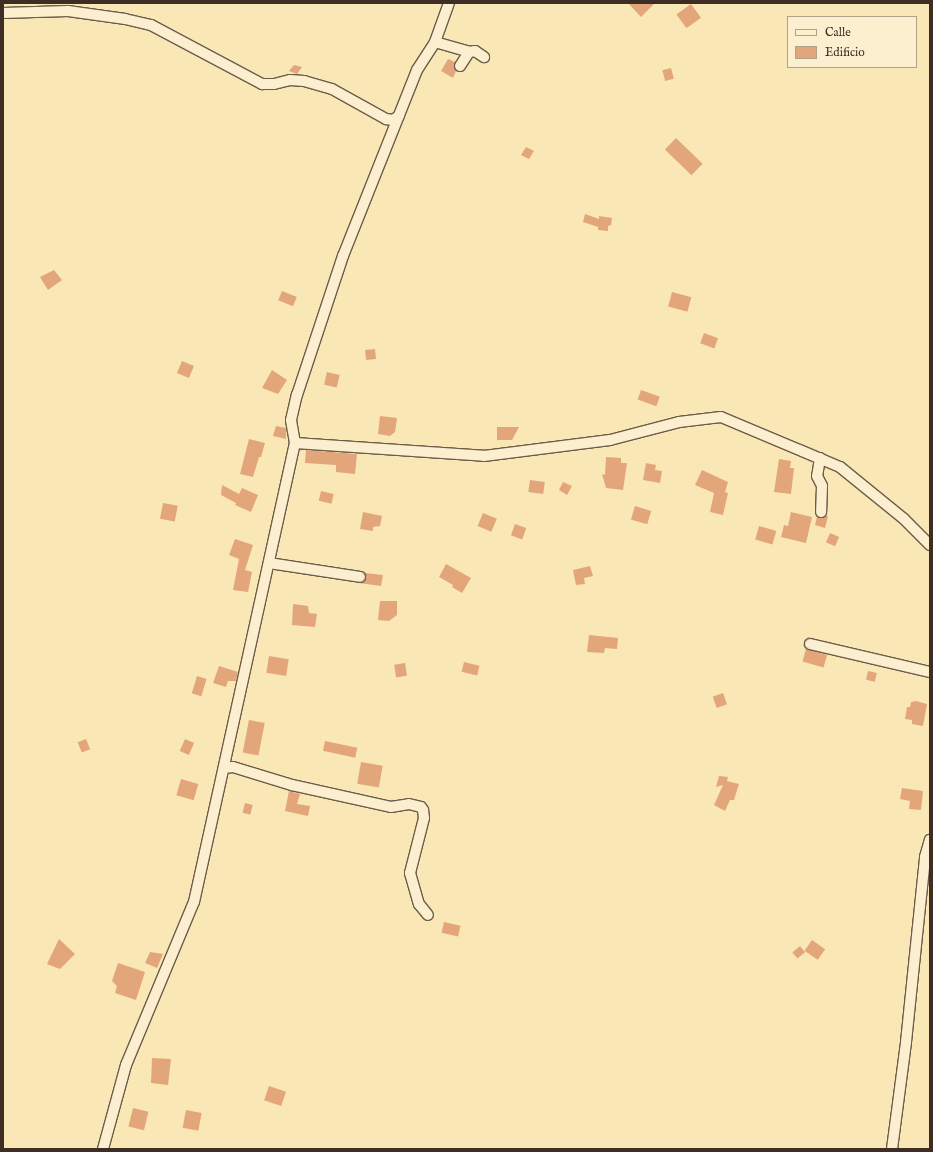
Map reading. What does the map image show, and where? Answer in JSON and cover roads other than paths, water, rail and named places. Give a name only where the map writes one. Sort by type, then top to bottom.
[{"type":"street","points":[[103,1149],[126,1065],[194,902],[296,443],[292,429],[292,420],[297,394],[343,256],[417,70],[435,42],[449,3]]},
{"type":"street","points":[[3,13],[68,11],[125,19],[151,25],[262,84],[304,81],[332,89],[386,119],[393,120],[399,116]]},
{"type":"street","points":[[435,42],[469,52],[476,51],[484,57]]},
{"type":"street","points":[[460,66],[469,52]]},
{"type":"street","points":[[296,443],[484,456],[610,440],[679,422],[721,417],[840,467],[904,519],[930,545]]},
{"type":"street","points":[[820,458],[817,476],[822,486],[821,512]]},
{"type":"street","points":[[269,563],[360,577]]},
{"type":"street","points":[[810,644],[930,672]]},
{"type":"street","points":[[224,768],[232,767],[292,785],[391,807],[410,804],[421,807],[424,818],[410,873],[419,904],[428,915]]},
{"type":"street","points":[[892,1149],[906,1042],[924,864],[930,840]]}]
